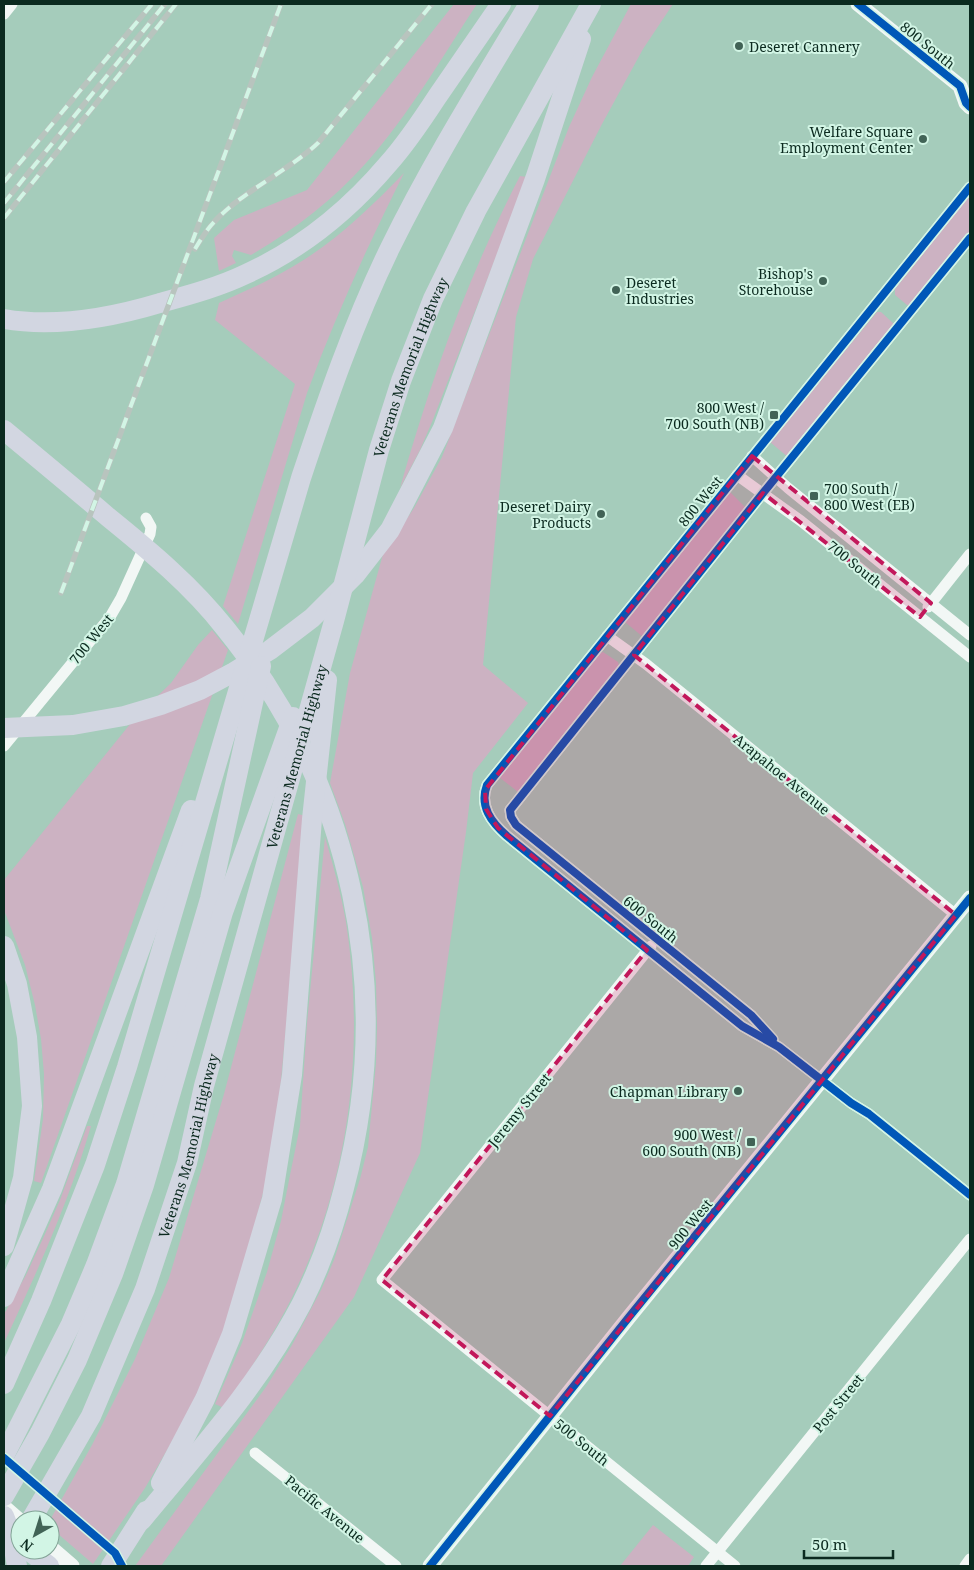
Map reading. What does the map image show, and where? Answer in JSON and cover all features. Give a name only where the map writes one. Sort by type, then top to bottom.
[{"type":"highway","points":[[4,319],[49,323],[89,320],[146,308],[220,285],[246,274],[304,241],[362,193],[390,163],[501,4]]},
{"type":"highway","points":[[8,1376],[98,1156],[127,1067],[301,478],[329,392],[361,312],[390,248],[446,144],[529,4]]},
{"type":"highway","points":[[4,728],[73,725],[124,716],[200,690],[270,650],[312,618],[355,575],[390,530],[443,428],[535,179],[592,4]]},
{"type":"highway","name":"Veterans Memorial Highway","points":[[38,1510],[91,1416],[145,1289],[187,1163],[204,1086],[334,621],[379,450],[395,398],[433,299],[494,177],[592,4]]},
{"type":"highway","points":[[4,430],[135,539],[192,592],[224,627],[276,699],[306,756],[328,807],[341,846],[358,924],[364,978],[366,1007],[365,1073],[358,1124],[336,1221],[320,1263],[302,1303],[247,1392],[141,1521],[111,1566]]},
{"type":"highway","points":[[4,1456],[71,1324],[96,1265],[131,1165],[210,899],[301,478]]},
{"type":"highway","points":[[4,1496],[40,1433],[77,1360],[113,1274],[144,1185],[223,912],[354,546]]},
{"type":"highway","points":[[141,1521],[205,1399],[221,1361],[240,1309],[272,1199],[292,1075],[312,819],[334,621]]},
{"type":"highway","points":[[4,1297],[52,1189],[256,635]]},
{"type":"highway","points":[[4,946],[16,984],[27,1037],[32,1106],[23,1178],[4,1246]]},
{"type":"highway","points":[[4,1516],[10,1532]]},
{"type":"main road","name":"800 South","points":[[858,4],[965,87],[966,103],[970,107]]},
{"type":"main road","name":"900 West","points":[[430,1566],[970,898]]},
{"type":"main road","points":[[4,1506],[10,1526]]},
{"type":"main road","points":[[60,1556],[72,1566]]},
{"type":"street","points":[[4,14],[12,4]]},
{"type":"street","name":"800 West","points":[[507,836],[493,822],[486,809],[484,797],[486,784],[970,187]]},
{"type":"street","points":[[634,655],[970,238]]},
{"type":"street","name":"700 South","points":[[752,456],[776,478],[970,634]]},
{"type":"street","name":"700 South","points":[[737,475],[840,552],[970,657]]},
{"type":"street","name":"700 West","points":[[4,746],[116,608],[150,534],[151,527],[146,518]]},
{"type":"street","points":[[840,552],[851,538]]},
{"type":"street","points":[[920,616],[970,554]]},
{"type":"street","name":"Arapahoe Avenue","points":[[607,636],[634,655],[956,915]]},
{"type":"street","name":"600 South","points":[[634,655],[510,810],[511,818],[516,825],[751,1015],[779,1047]]},
{"type":"street","name":"600 South","points":[[507,836],[742,1026],[779,1047],[851,1103],[869,1114],[970,1195]]},
{"type":"street","name":"Jeremy Street","points":[[382,1280],[656,939]]},
{"type":"street","name":"Post Street","points":[[706,1566],[970,1239]]},
{"type":"street","name":"500 South","points":[[382,1280],[735,1566]]},
{"type":"street","name":"Pacific Avenue","points":[[255,1452],[396,1566]]},
{"type":"street","points":[[965,1566],[970,1559]]},
{"type":"highlighted area","points":[[752,456],[931,603],[920,617],[763,493],[634,655],[956,915],[550,1416],[382,1280],[647,950],[498,828],[486,809],[485,790]]},
{"type":"shaded area","points":[[454,4],[477,4],[411,106],[382,145],[353,177],[298,225],[251,255],[234,250],[232,256],[236,263],[219,271],[214,238],[234,220],[307,190]]},
{"type":"shaded area","points":[[631,4],[673,4],[643,49],[602,124],[533,259],[516,317],[483,665],[528,703],[473,773],[420,1153],[354,1297],[161,1566],[135,1566],[266,1387],[292,1345],[321,1290],[334,1260],[360,1179],[368,1147],[376,1063],[376,983],[372,938],[363,887],[345,824],[330,783],[350,673],[383,554],[414,508],[442,457],[569,127],[592,77]]},
{"type":"shaded area","points":[[404,173],[352,282],[307,393],[238,624],[223,606],[295,384],[215,320],[219,303],[277,275],[318,250],[363,214]]},
{"type":"shaded area","points":[[520,176],[527,177],[432,422],[400,488],[424,408],[452,329],[484,251]]},
{"type":"shaded area","points":[[970,195],[970,233],[909,305],[907,305],[895,295],[895,289]]},
{"type":"shaded area","points":[[877,312],[881,312],[894,324],[789,458],[770,442]]},
{"type":"shaded area","points":[[730,492],[747,509],[643,637],[625,622]]},
{"type":"shaded area","points":[[212,630],[228,650],[41,1183],[34,1181],[43,1119],[44,1074],[41,1039],[25,965],[4,910],[4,880],[135,718],[171,683],[198,645]]},
{"type":"shaded area","points":[[603,652],[618,662],[619,666],[518,792],[499,777],[600,653]]},
{"type":"shaded area","points":[[298,814],[306,816],[279,1102],[269,1170],[231,1315],[192,1405],[170,1445],[145,1488],[93,1564],[60,1536],[60,1510],[56,1510],[92,1445],[135,1359],[169,1278],[224,1094]]},
{"type":"shaded area","points":[[325,837],[344,911],[352,973],[354,1025],[352,1076],[346,1128],[336,1178],[321,1228],[302,1276],[273,1333],[224,1408],[215,1404],[242,1343],[267,1272],[281,1221],[300,1126],[307,1023]]},
{"type":"shaded area","points":[[87,1126],[91,1126],[63,1209],[4,1343],[4,1314],[26,1275],[45,1234],[60,1200]]},
{"type":"shaded area","points":[[653,1525],[694,1557],[688,1566],[620,1566]]},
{"type":"railway","points":[[4,182],[152,4]]},
{"type":"railway","points":[[4,203],[165,4]]},
{"type":"railway","points":[[4,218],[176,4]]},
{"type":"railway","points":[[61,593],[281,4]]},
{"type":"railway","points":[[195,249],[209,227],[226,210],[318,143],[432,4]]},
{"type":"cycle path","points":[[858,4],[960,86],[966,103],[970,107]]},
{"type":"cycle path","points":[[970,187],[487,785],[484,800],[488,813],[507,836],[742,1026],[779,1047],[851,1103],[869,1114],[970,1195]]},
{"type":"cycle path","points":[[773,1039],[751,1015],[516,825],[511,817],[510,810],[763,493],[970,238]]},
{"type":"cycle path","points":[[430,1566],[629,1317],[970,898]]},
{"type":"cycle path","points":[[4,1458],[115,1553],[122,1566]]},
{"type":"place","name":"Deseret Cannery","points":[[739,46]]},
{"type":"place","name":"Welfare Square Employment Center","points":[[923,139]]},
{"type":"place","name":"Bishop's Storehouse","points":[[823,281]]},
{"type":"place","name":"Deseret Industries","points":[[616,290]]},
{"type":"place","name":"800 West / 700 South (NB)","points":[[774,415]]},
{"type":"place","name":"700 South / 800 West (EB)","points":[[814,496]]},
{"type":"place","name":"Deseret Dairy Products","points":[[601,514]]},
{"type":"place","name":"Chapman Library","points":[[738,1091]]},
{"type":"place","name":"900 West / 600 South (NB)","points":[[751,1142]]}]
